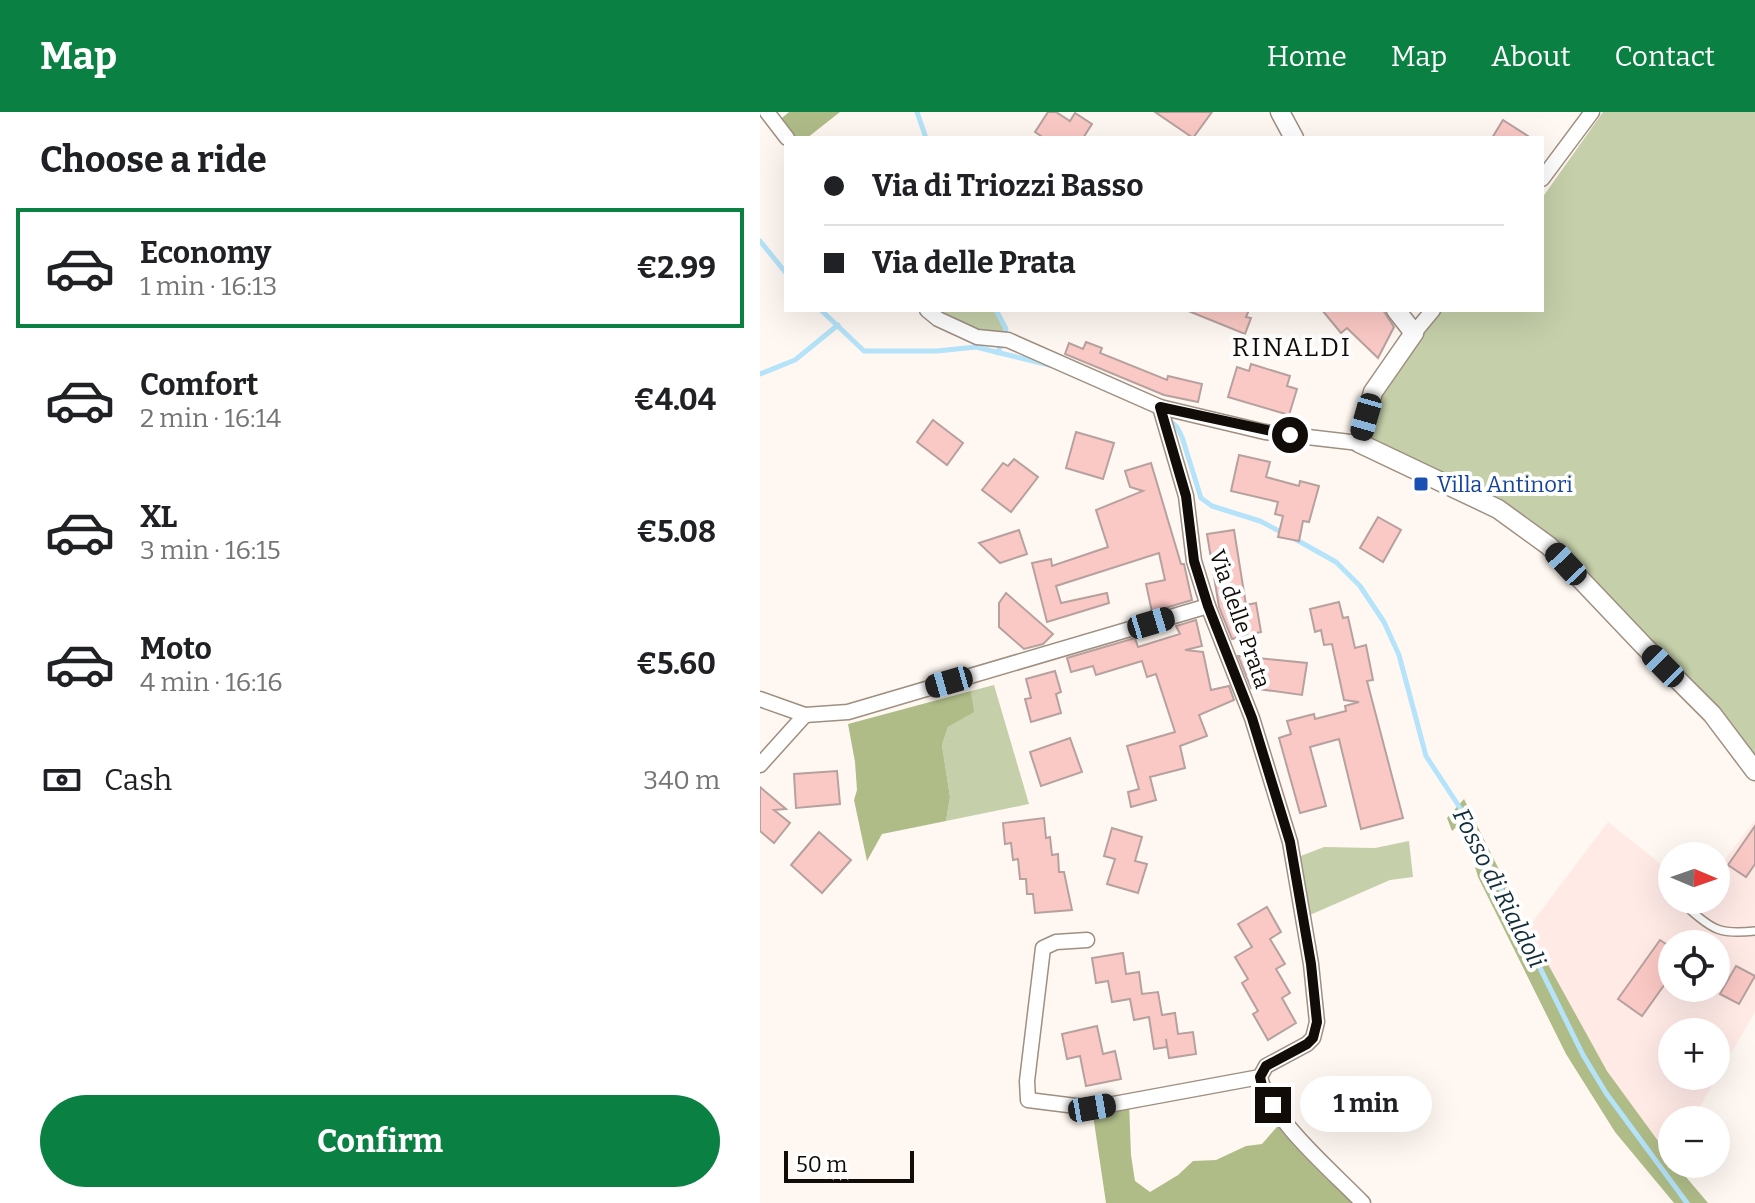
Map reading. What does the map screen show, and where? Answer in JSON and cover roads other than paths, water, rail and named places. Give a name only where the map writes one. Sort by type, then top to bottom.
[{"type":"street","points":[[767,112],[785,136]]},
{"type":"street","points":[[1280,112],[1293,136]]},
{"type":"street","points":[[1544,176],[1592,112]]},
{"type":"street","points":[[929,312],[977,337],[1008,340],[1160,407],[1265,432],[1359,443],[1498,509],[1549,546],[1712,714],[1755,771]]},
{"type":"street","points":[[1398,312],[1414,333]]},
{"type":"street","points":[[1359,443],[1373,392],[1431,312]]},
{"type":"street","name":"Via delle Prata","points":[[1160,407],[1186,496],[1194,561],[1208,606],[1252,718],[1290,842],[1311,964],[1317,1022],[1313,1038],[1266,1066],[1260,1077]]},
{"type":"street","points":[[760,699],[805,715],[848,712],[1208,606]]},
{"type":"street","points":[[760,765],[805,715]]},
{"type":"street","points":[[1087,940],[1056,942],[1043,948],[1027,1081],[1028,1100],[1092,1108],[1260,1077],[1263,1090],[1283,1120],[1363,1203]]},
{"type":"lane","points":[[1695,914],[1720,932],[1755,931]]},
{"type":"waterway","name":"Fosso di Rialdoli","points":[[917,112],[925,136]]},
{"type":"waterway","points":[[760,241],[784,271]]},
{"type":"waterway","points":[[823,312],[864,351],[937,351],[976,347],[1053,366]]},
{"type":"waterway","name":"Fosso di Rialdoli","points":[[997,312],[1006,329],[998,353]]},
{"type":"waterway","points":[[760,374],[795,360],[838,325]]},
{"type":"waterway","points":[[1167,418],[1182,437],[1201,498],[1212,506],[1260,521],[1283,533]]},
{"type":"waterway","name":"Fosso di Rialdoli","points":[[1295,539],[1336,562],[1360,586],[1384,622],[1399,655],[1426,756],[1464,814],[1583,1055],[1606,1093],[1687,1203]]},
{"type":"place","name":"Villa Antinori","points":[[1421,484]]},
{"type":"district","name":"RINALDI","points":[[1292,347]]}]
